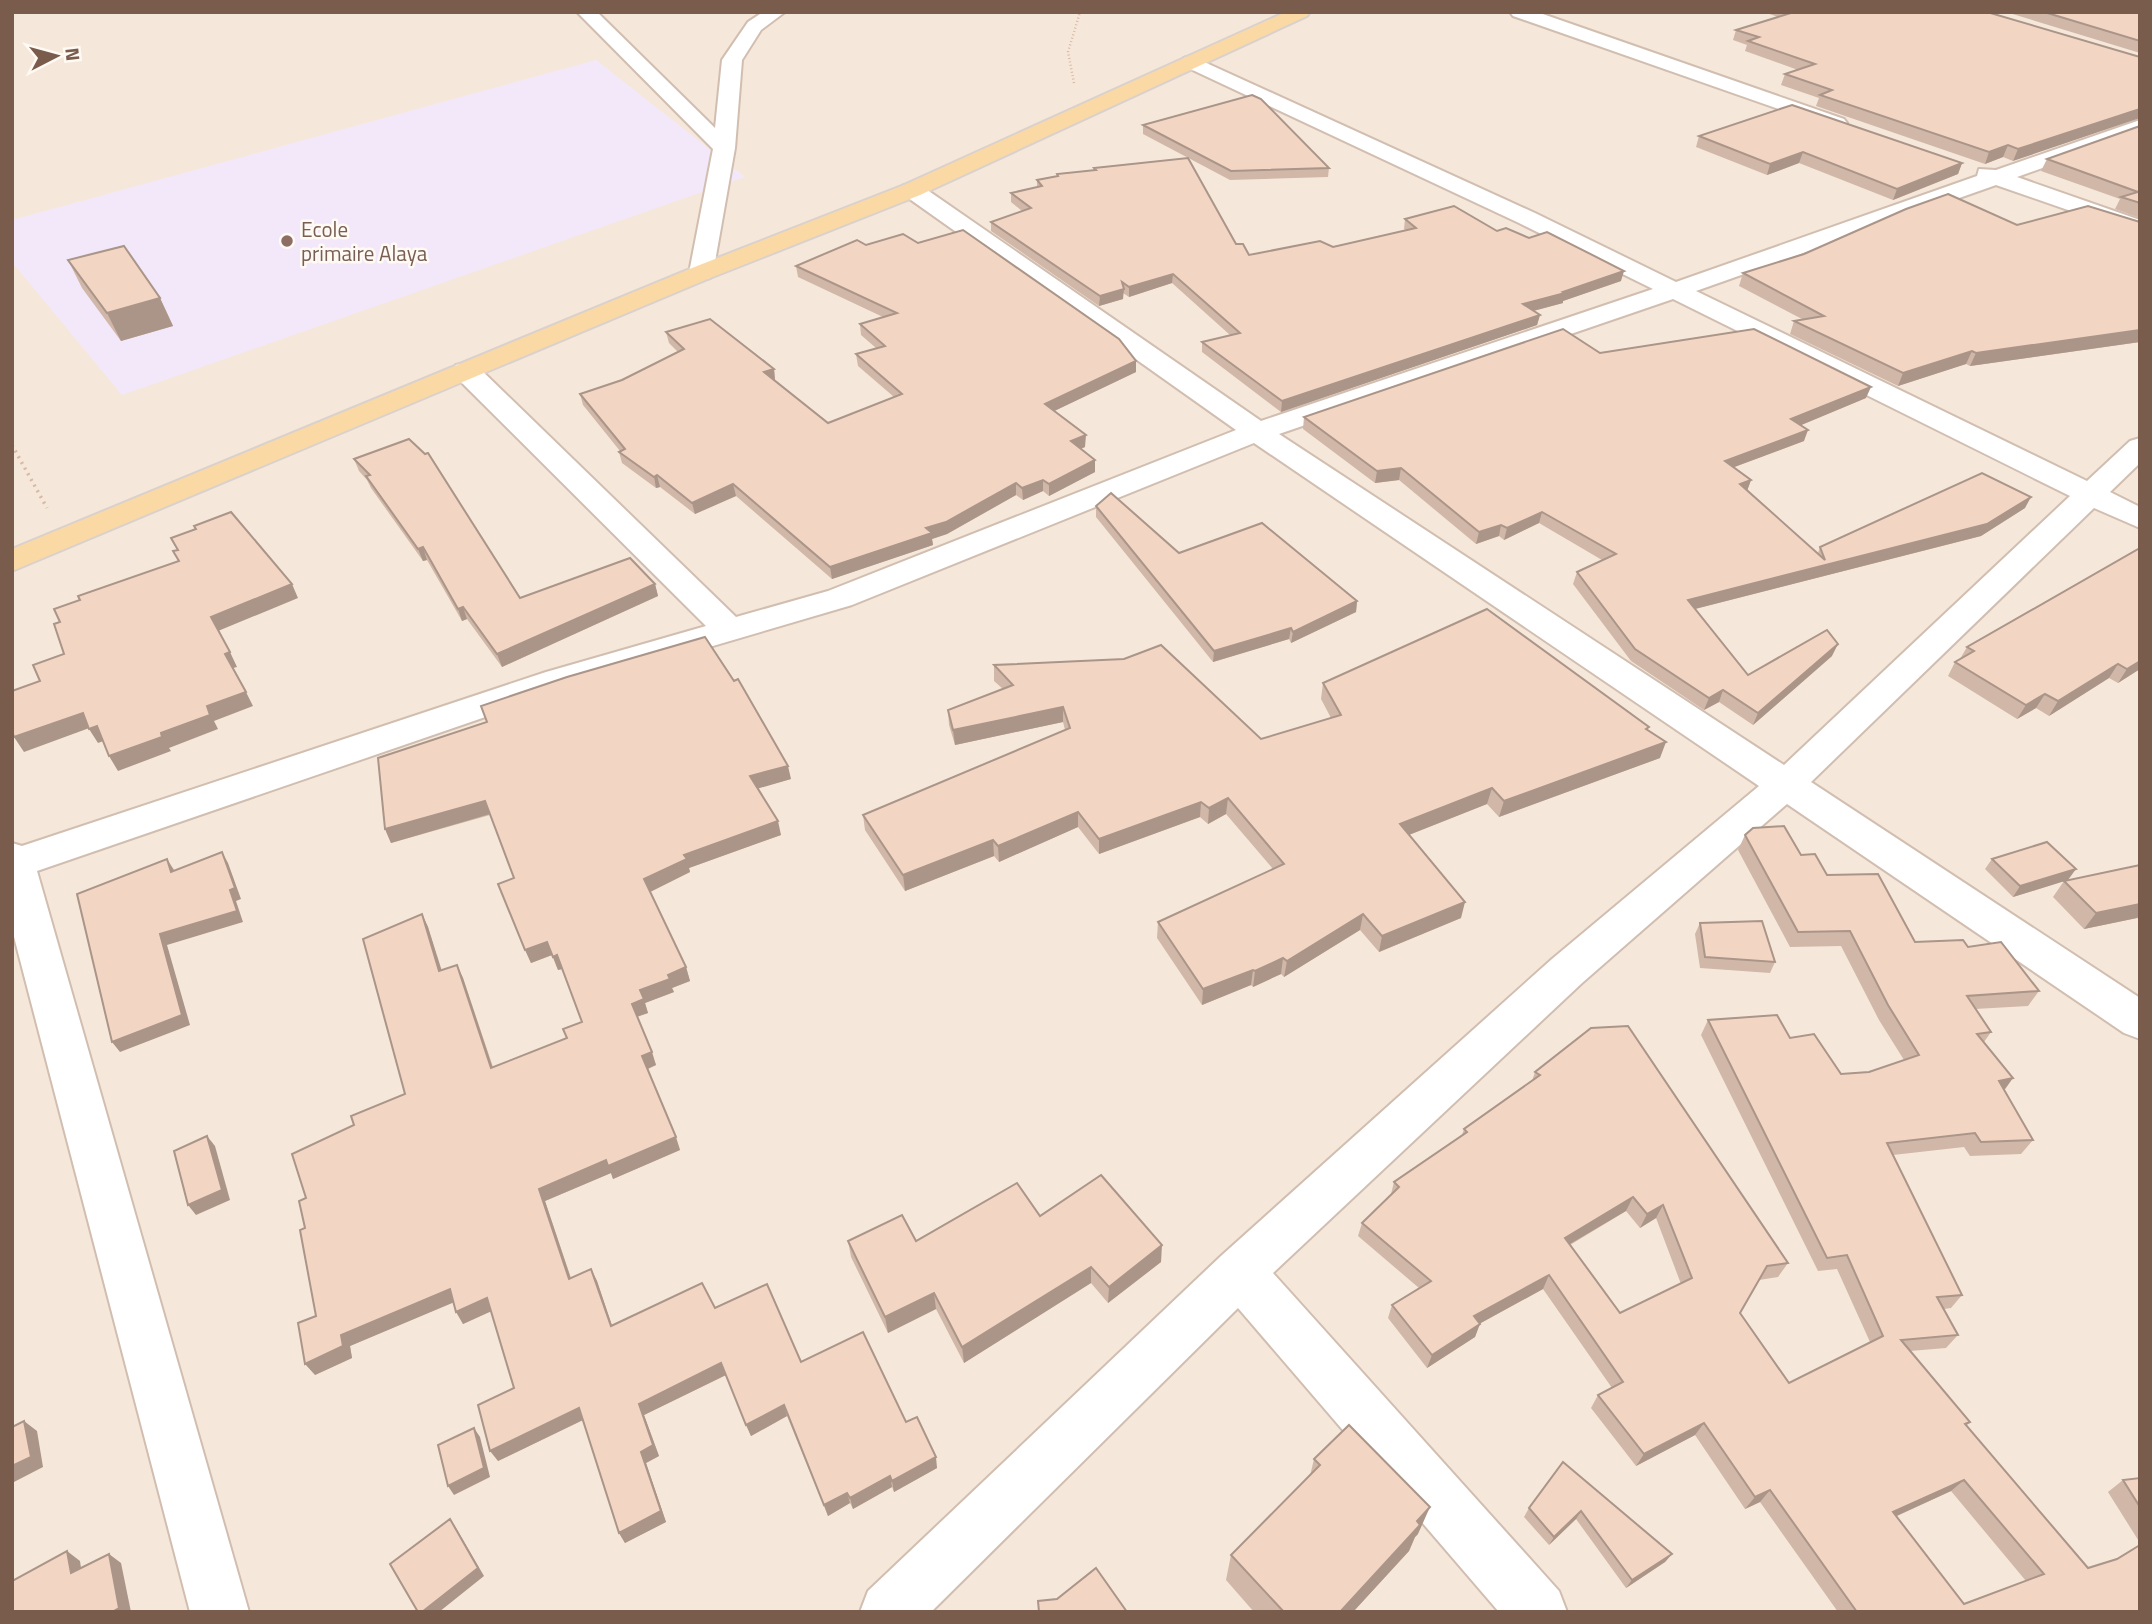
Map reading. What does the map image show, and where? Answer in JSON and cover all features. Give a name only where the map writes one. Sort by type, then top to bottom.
[{"type":"main road","points":[[12,561],[701,273],[912,190],[1301,12]]},
{"type":"street","points":[[586,12],[724,148]]},
{"type":"street","points":[[701,273],[724,148],[732,60],[754,26],[776,12]]},
{"type":"street","points":[[1519,12],[1853,128]]},
{"type":"street","points":[[1191,62],[1676,290],[2140,519]]},
{"type":"street","points":[[220,1612],[14,860],[558,680],[840,598],[1257,432],[1676,290],[1982,173],[2140,126]]},
{"type":"street","points":[[1982,173],[2140,228]]},
{"type":"street","points":[[912,190],[1257,432],[2140,1021]]},
{"type":"street","points":[[466,371],[730,630]]},
{"type":"street","points":[[889,1612],[1239,1272],[1567,971],[1785,785],[2140,447]]},
{"type":"street","points":[[1239,1272],[1538,1612]]},
{"type":"path","points":[[1080,12],[1068,52],[1080,111]]},
{"type":"path","points":[[12,445],[63,538]]},
{"type":"shaded area","points":[[12,12],[2140,12],[2140,1612],[12,1612]]},
{"type":"shaded area","name":"Ecole primaire Alaya","points":[[596,60],[745,177],[122,395],[12,262],[12,220]]},
{"type":"building","points":[[1794,12],[1987,12],[2140,57],[2140,109],[2018,149],[2008,145],[1989,152],[1820,95],[1832,90],[1785,74],[1815,64],[1748,41],[1759,37],[1736,30]]},
{"type":"building","points":[[2044,12],[2140,12],[2140,41]]},
{"type":"building","points":[[1252,95],[1261,99],[1329,168],[1231,171],[1143,125]]},
{"type":"building","points":[[1792,105],[1962,163],[1897,189],[1803,152],[1770,164],[1699,136]]},
{"type":"building","points":[[2140,126],[2140,203],[2121,197],[2138,192],[2047,159]]},
{"type":"building","points":[[1188,158],[1236,244],[1243,244],[1249,255],[1320,241],[1333,247],[1416,228],[1405,219],[1454,206],[1497,231],[1506,228],[1529,238],[1547,232],[1624,271],[1563,292],[1565,293],[1523,304],[1540,315],[1282,401],[1202,342],[1240,333],[1173,274],[1129,287],[1122,282],[1124,289],[1100,296],[991,222],[1031,208],[1011,193],[1042,186],[1037,180],[1058,176],[1057,174],[1096,170],[1094,168]]},
{"type":"building","points":[[1948,194],[2017,225],[2088,206],[2140,222],[2140,330],[1976,353],[1972,351],[1903,373],[1794,321],[1824,316],[1743,273],[1804,254],[1906,209]]},
{"type":"building","points":[[963,230],[1119,339],[1136,361],[1045,404],[1086,435],[1071,441],[1095,460],[1049,484],[1043,480],[1022,488],[1016,483],[946,522],[926,528],[932,533],[830,567],[733,484],[692,503],[657,475],[654,477],[619,452],[625,449],[580,394],[622,380],[684,349],[666,332],[710,319],[774,369],[764,372],[828,423],[902,394],[856,354],[885,346],[860,324],[897,313],[796,266],[857,240],[866,245],[903,234],[918,243]]},
{"type":"building","points":[[124,246],[160,298],[107,313],[68,260]]},
{"type":"building","points":[[1563,329],[1600,353],[1754,329],[1871,387],[1791,419],[1808,430],[1725,461],[1751,480],[1740,484],[1825,560],[1820,547],[1982,473],[2031,497],[1987,524],[1688,600],[1748,675],[1827,630],[1838,644],[1758,713],[1723,690],[1709,698],[1635,649],[1577,572],[1616,554],[1542,512],[1507,528],[1501,525],[1479,532],[1401,468],[1377,471],[1304,417]]},
{"type":"building","points":[[409,439],[425,454],[428,453],[520,598],[630,558],[655,584],[497,654],[463,607],[458,609],[423,547],[418,549],[366,476],[370,475],[354,459]]},
{"type":"building","points":[[1111,493],[1179,553],[1262,523],[1357,601],[1293,632],[1291,628],[1214,651],[1096,506]]},
{"type":"building","points":[[231,512],[292,584],[211,617],[230,652],[225,654],[246,692],[207,706],[210,715],[161,733],[162,737],[109,756],[97,726],[89,729],[83,713],[14,737],[12,691],[40,681],[33,665],[64,654],[54,624],[60,622],[54,609],[80,600],[78,596],[179,561],[173,551],[178,550],[171,538]]},
{"type":"building","points":[[2140,548],[2140,661],[2127,669],[2118,664],[2058,701],[2045,694],[2026,705],[1955,662],[1974,651],[1967,647]]},
{"type":"building","points":[[1487,609],[1666,742],[1504,801],[1492,788],[1400,824],[1465,902],[1382,936],[1363,914],[1287,961],[1283,958],[1203,989],[1158,922],[1284,864],[1228,798],[1209,808],[1201,802],[1099,839],[1078,812],[998,846],[993,840],[903,875],[863,815],[1070,728],[1063,707],[953,730],[948,710],[1013,685],[994,665],[1124,659],[1161,645],[1261,739],[1341,715],[1323,683]]},
{"type":"building","points":[[705,637],[734,681],[738,679],[788,766],[750,776],[778,821],[684,855],[687,859],[644,879],[686,967],[668,975],[670,979],[640,990],[644,999],[632,1004],[652,1052],[642,1056],[676,1137],[608,1166],[606,1160],[539,1189],[569,1279],[591,1269],[611,1326],[702,1283],[715,1308],[767,1284],[801,1362],[863,1332],[906,1422],[917,1417],[936,1457],[892,1481],[890,1476],[850,1498],[847,1493],[824,1505],[784,1405],[746,1425],[721,1363],[639,1404],[653,1445],[641,1452],[661,1511],[619,1533],[579,1408],[490,1451],[478,1405],[514,1388],[487,1298],[456,1312],[450,1289],[341,1335],[343,1346],[305,1364],[298,1323],[316,1316],[300,1230],[305,1228],[299,1201],[306,1198],[292,1154],[354,1125],[351,1116],[405,1094],[363,939],[422,914],[439,971],[457,965],[491,1068],[567,1038],[563,1029],[582,1022],[557,955],[553,957],[547,942],[525,950],[498,884],[514,878],[485,801],[385,829],[378,758],[487,722],[481,706],[567,677]]},
{"type":"building","points":[[1784,826],[1801,855],[1815,854],[1827,875],[1878,874],[1915,942],[1963,940],[1968,947],[2001,942],[2039,991],[1967,996],[1991,1032],[1977,1034],[2013,1078],[1999,1081],[2033,1140],[1981,1142],[1975,1133],[1887,1143],[1962,1295],[1937,1297],[1958,1335],[1901,1340],[1970,1422],[1965,1424],[2088,1568],[2117,1559],[2140,1545],[2140,1612],[1857,1612],[1770,1490],[1755,1497],[1704,1423],[1644,1454],[1598,1395],[1623,1382],[1549,1275],[1474,1316],[1480,1324],[1432,1355],[1392,1305],[1431,1281],[1362,1223],[1399,1187],[1394,1182],[1467,1132],[1464,1129],[1540,1075],[1535,1072],[1591,1028],[1628,1026],[1788,1263],[1767,1266],[1740,1313],[1789,1383],[1883,1336],[1847,1255],[1827,1258],[1708,1020],[1777,1015],[1790,1038],[1814,1034],[1841,1074],[1869,1072],[1919,1055],[1888,1005],[1850,931],[1798,932],[1745,835],[1753,828]],"holes":[[[1633,1197],[1647,1214],[1663,1205],[1692,1278],[1620,1313],[1565,1238]],[[1964,1480],[2044,1574],[1964,1604],[1893,1512]]]},
{"type":"building","points":[[2047,842],[2076,869],[2020,886],[1992,859]]},
{"type":"building","points":[[222,852],[235,888],[230,890],[237,911],[160,934],[182,1015],[112,1042],[77,894],[167,859],[171,872]]},
{"type":"building","points":[[2140,865],[2140,904],[2096,913],[2064,881]]},
{"type":"building","points":[[1762,921],[1775,962],[1705,957],[1700,923]]},
{"type":"building","points":[[207,1136],[222,1190],[188,1205],[174,1151]]},
{"type":"building","points":[[1101,1175],[1162,1245],[1109,1287],[1091,1267],[962,1347],[934,1293],[885,1317],[848,1241],[902,1215],[916,1241],[1017,1183],[1040,1216]]},
{"type":"building","points":[[24,1421],[31,1457],[12,1466],[12,1427]]},
{"type":"building","points":[[1349,1425],[1430,1507],[1417,1521],[1420,1525],[1340,1612],[1284,1612],[1231,1555],[1320,1465],[1314,1459]]},
{"type":"building","points":[[474,1428],[484,1468],[448,1486],[438,1445]]},
{"type":"building","points":[[1563,1462],[1672,1554],[1632,1580],[1581,1511],[1554,1537],[1529,1508]]},
{"type":"building","points":[[2140,1478],[2140,1507],[2123,1480]]},
{"type":"building","points":[[450,1519],[478,1568],[422,1612],[418,1612],[390,1564]]},
{"type":"building","points":[[67,1551],[71,1573],[109,1554],[119,1608],[112,1612],[12,1612],[12,1581]]},
{"type":"building","points":[[1096,1568],[1127,1612],[1039,1612],[1038,1601],[1057,1599]]},
{"type":"place","name":"Ecole primaire Alaya","points":[[287,241]]}]
